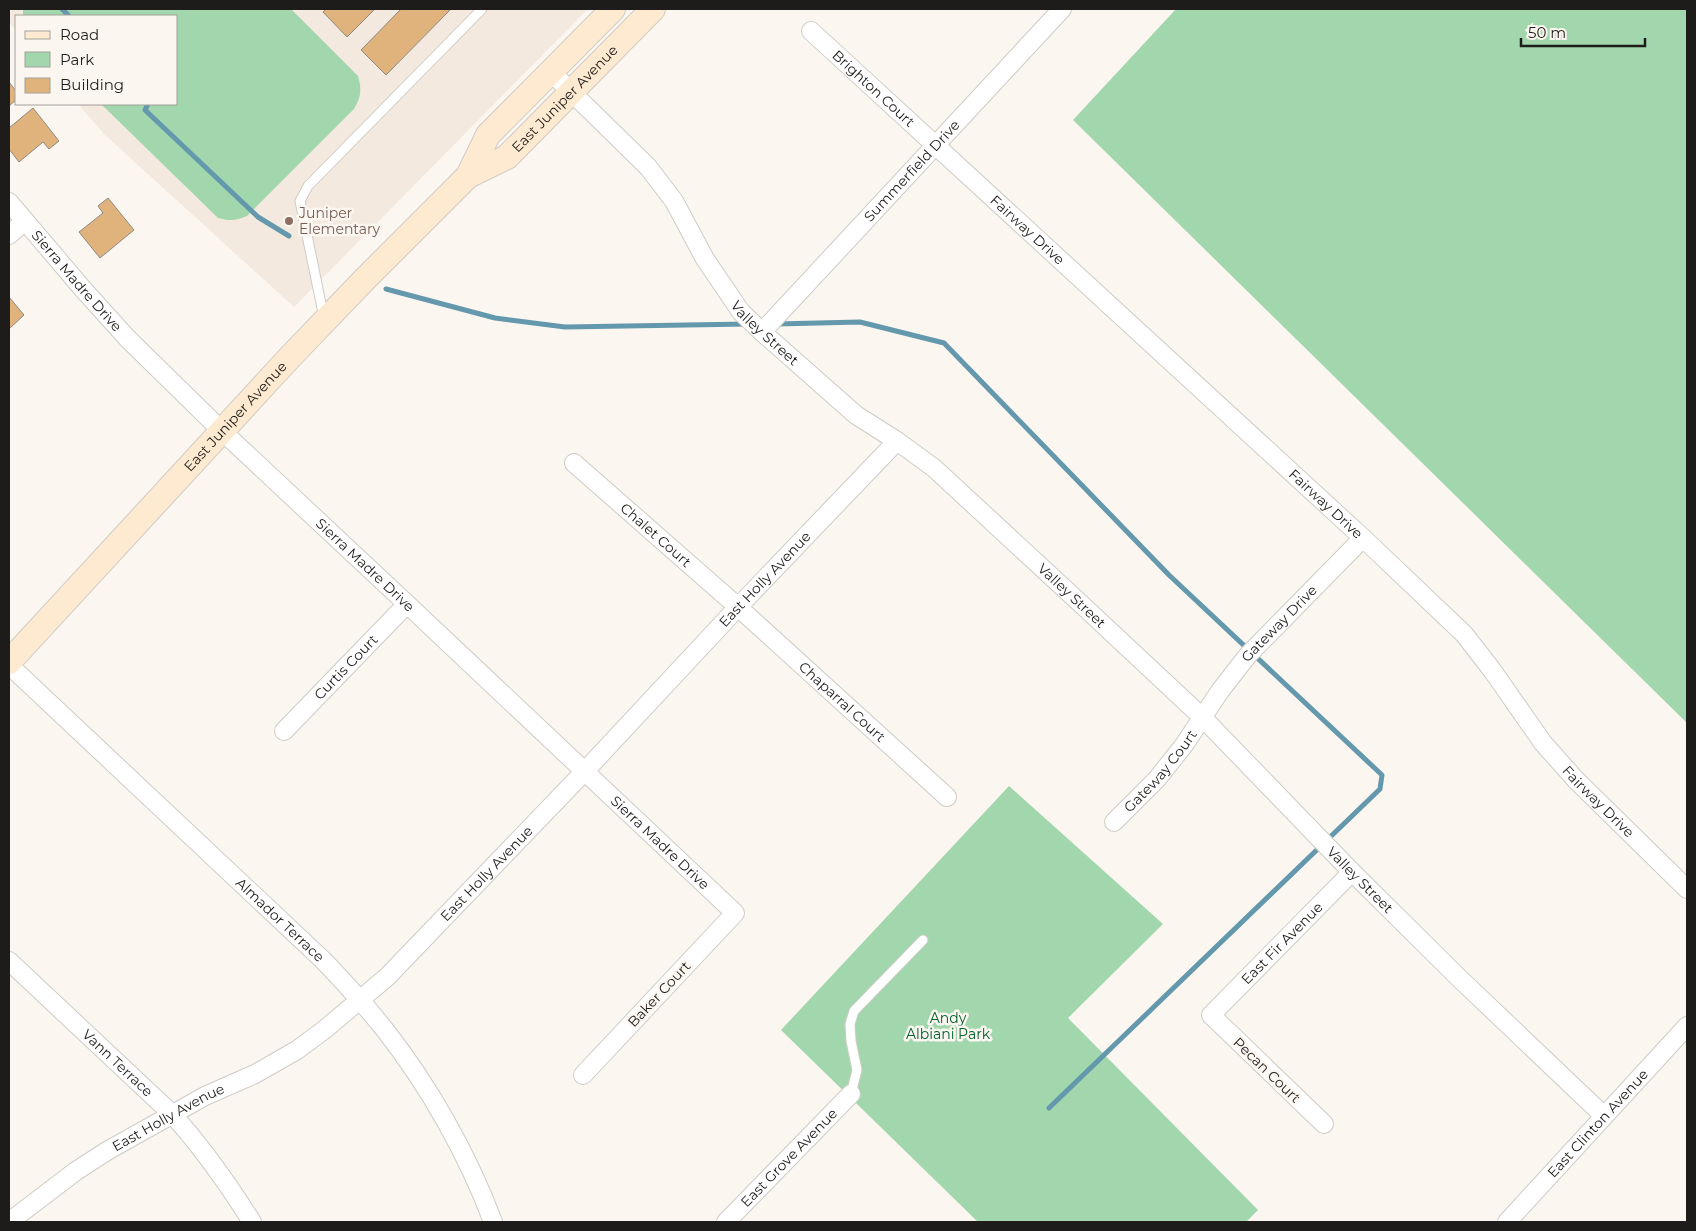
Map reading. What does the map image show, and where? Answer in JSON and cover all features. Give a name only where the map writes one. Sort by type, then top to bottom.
[{"type":"street","name":"East Juniper Avenue","points":[[9,663],[290,356],[468,176],[488,135],[613,9]]},
{"type":"street","name":"East Juniper Avenue","points":[[468,176],[507,157],[653,9]]},
{"type":"street","name":"Summerfield Drive","points":[[762,332],[1062,9]]},
{"type":"street","name":"Brighton Court","points":[[812,30],[936,145]]},
{"type":"street","name":"Valley Street","points":[[550,72],[648,167],[674,201],[705,259],[741,312],[856,415],[897,441],[934,468],[1203,718],[1352,872],[1459,978],[1604,1116]]},
{"type":"street","name":"Fairway Drive","points":[[936,145],[1363,538],[1464,634],[1492,670],[1543,743],[1556,758],[1687,889]]},
{"type":"street","name":"Sierra Madre Drive","points":[[9,202],[128,339],[222,431],[735,913]]},
{"type":"street","points":[[9,236],[25,221]]},
{"type":"street","name":"East Holly Avenue","points":[[9,1222],[76,1171],[172,1114],[205,1096],[255,1074],[290,1054],[324,1030],[387,977],[586,771],[738,607],[897,441]]},
{"type":"street","name":"Chalet Court","points":[[574,463],[738,607]]},
{"type":"street","name":"Gateway Drive","points":[[1203,718],[1220,691],[1248,655],[1363,538]]},
{"type":"street","name":"Curtis Court","points":[[284,731],[408,604]]},
{"type":"street","name":"Chaparral Court","points":[[738,607],[947,797]]},
{"type":"street","name":"Almador Terrace","points":[[9,663],[324,961],[360,1000],[385,1030],[432,1098],[462,1153],[493,1222]]},
{"type":"street","name":"Gateway Court","points":[[1114,822],[1157,779],[1203,718]]},
{"type":"street","name":"East Fir Avenue","points":[[1211,1015],[1352,872]]},
{"type":"street","name":"Baker Court","points":[[583,1075],[735,913]]},
{"type":"street","name":"Vann Terrace","points":[[9,962],[172,1114],[227,1181],[252,1222]]},
{"type":"street","name":"Pecan Court","points":[[1211,1015],[1324,1124]]},
{"type":"street","name":"East Clinton Avenue","points":[[1507,1222],[1687,1026]]},
{"type":"street","name":"East Grove Avenue","points":[[726,1222],[851,1094]]},
{"type":"lane","points":[[325,321],[300,201],[308,186],[482,9]]},
{"type":"lane","points":[[851,1094],[857,1070],[851,1041],[850,1024],[854,1011],[923,940]]},
{"type":"shaded area","name":"Juniper Elementary","points":[[13,9],[588,9],[294,307],[105,135],[79,105],[178,105],[178,15],[15,15],[15,30],[9,22],[9,13]]},
{"type":"green space","points":[[23,9],[291,9],[358,76],[360,89],[358,101],[354,109],[247,216],[232,220],[218,218],[102,105],[178,105],[178,15],[23,15]]},
{"type":"green space","points":[[1176,9],[1687,9],[1687,723],[1073,120]]},
{"type":"green space","name":"Andy Albiani Park","points":[[1009,786],[1163,924],[1068,1018],[1258,1210],[1246,1222],[978,1222],[781,1030]]},
{"type":"building","points":[[326,9],[375,9],[347,37],[323,12]]},
{"type":"building","points":[[401,9],[451,9],[386,75],[361,50]]},
{"type":"building","points":[[9,82],[15,90],[15,101],[9,106]]},
{"type":"building","points":[[33,108],[59,141],[49,149],[43,142],[19,162],[9,149],[9,128]]},
{"type":"building","points":[[108,198],[134,230],[100,258],[79,232],[103,213],[98,206]]},
{"type":"building","points":[[9,297],[24,315],[9,329]]},
{"type":"waterway","points":[[62,9],[68,15]]},
{"type":"waterway","points":[[148,105],[145,110],[258,217],[289,236]]},
{"type":"waterway","points":[[386,289],[495,318],[565,327],[748,324]]},
{"type":"waterway","points":[[776,324],[860,322],[944,343],[1169,575],[1382,775],[1380,789],[1049,1108]]},
{"type":"place","name":"Juniper Elementary","points":[[289,221]]}]
